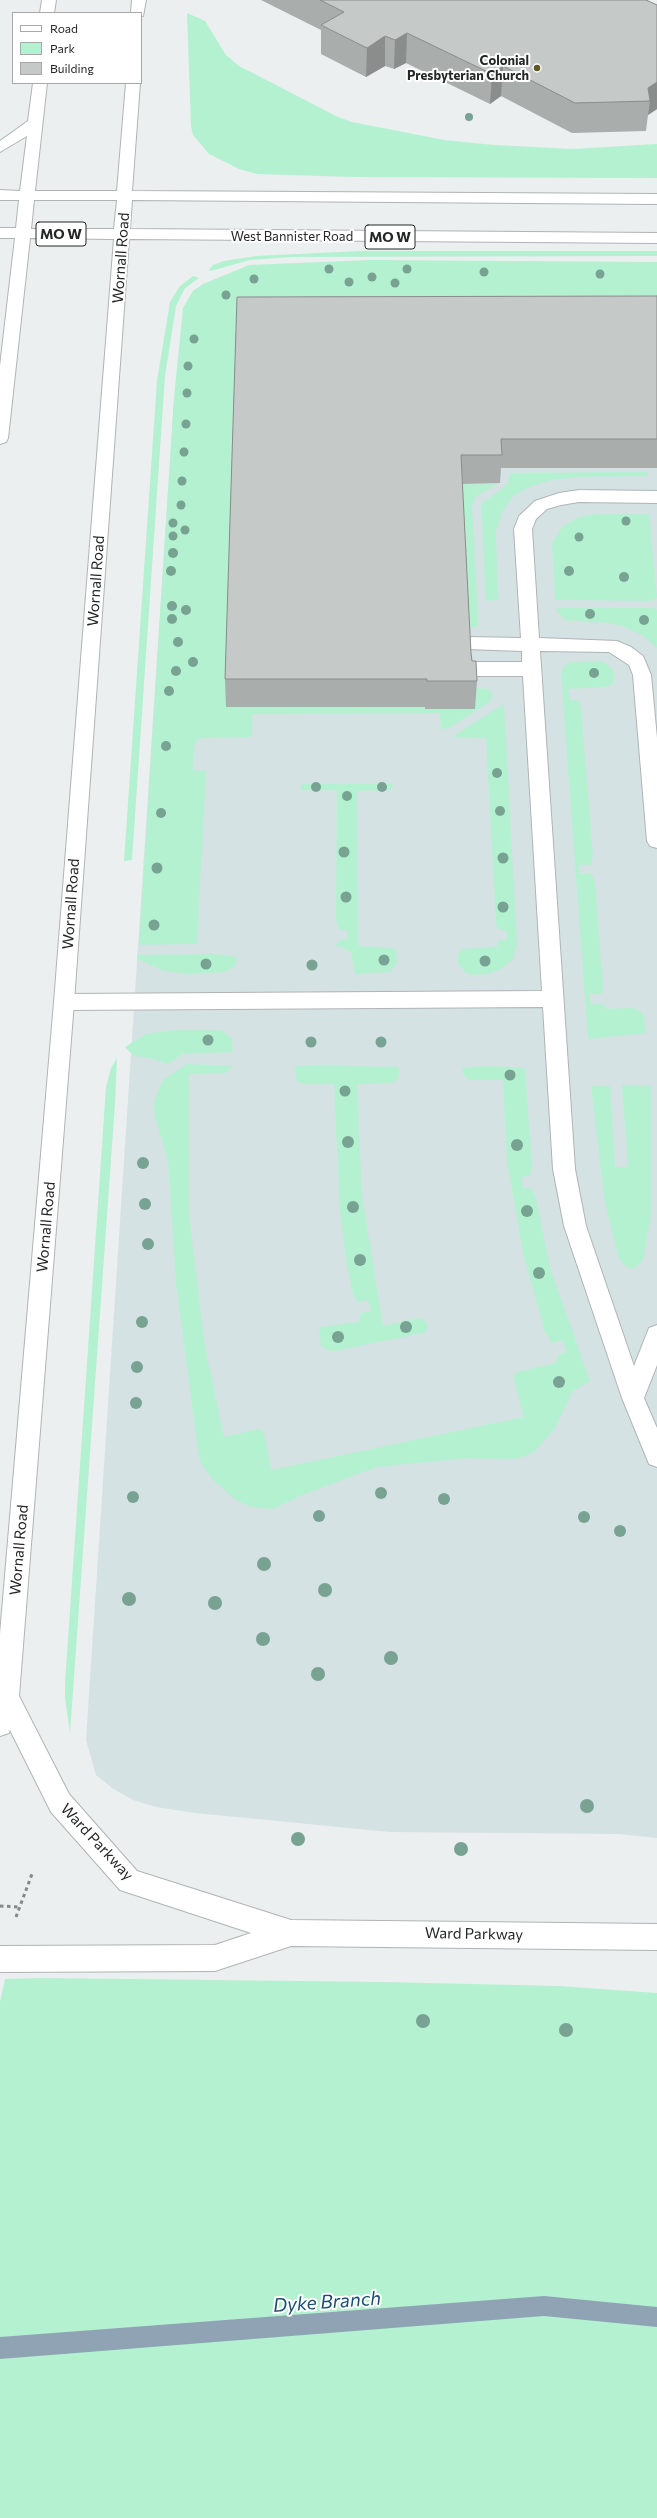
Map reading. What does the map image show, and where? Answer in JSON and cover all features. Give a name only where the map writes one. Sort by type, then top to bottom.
[{"type":"main road","points":[[47,12],[49,0]]},
{"type":"main road","points":[[138,12],[139,0]]},
{"type":"main road","points":[[0,438],[21,233],[40,84]]},
{"type":"main road","name":"Wornall Road","points":[[0,1724],[7,1697],[64,1002],[123,236],[133,84]]},
{"type":"main road","points":[[0,148],[35,123]]},
{"type":"main road","points":[[0,195],[657,200]]},
{"type":"main road","name":"West Bannister Road","points":[[0,233],[123,236],[657,238]]},
{"type":"main road","points":[[657,497],[579,496],[558,499],[541,505],[528,516],[523,529],[564,1169],[575,1226],[634,1398],[657,1456]]},
{"type":"main road","points":[[466,643],[530,643],[611,646],[625,652],[637,661],[642,675],[657,841]]},
{"type":"main road","points":[[468,669],[532,669]]},
{"type":"main road","points":[[64,1002],[553,999]]},
{"type":"main road","points":[[634,1398],[657,1335]]},
{"type":"main road","name":"Ward Parkway","points":[[7,1697],[60,1803],[129,1881],[291,1933],[657,1937]]},
{"type":"main road","name":"Ward Parkway","points":[[0,1958],[215,1958],[291,1933]]},
{"type":"path","points":[[14,1922],[32,1874]]},
{"type":"path","points":[[0,1906],[19,1907]]},
{"type":"shaded area","points":[[657,267],[657,1838],[619,1834],[390,1832],[195,1813],[156,1807],[133,1800],[112,1788],[96,1775],[86,1740],[174,398]]},
{"type":"green space","points":[[187,13],[205,21],[226,55],[239,66],[338,117],[352,122],[444,140],[494,145],[573,149],[657,144],[657,178],[352,177],[257,174],[239,169],[209,154],[193,135],[191,126]]},
{"type":"green space","points":[[359,251],[657,251],[657,256],[291,257],[250,260],[211,271],[209,270],[213,265],[224,261],[256,256]]},
{"type":"green space","points":[[370,260],[657,262],[657,326],[238,327],[425,709],[474,709],[474,688],[488,689],[493,695],[489,702],[452,726],[441,730],[440,713],[252,714],[252,734],[250,737],[199,738],[194,745],[193,770],[206,771],[197,944],[139,945],[174,398],[183,308],[193,291],[203,284],[249,265]]},
{"type":"green space","points":[[193,276],[199,278],[185,288],[176,306],[165,376],[132,860],[124,861],[157,381],[170,302],[180,286]]},
{"type":"green space","points":[[648,472],[648,476],[578,477],[551,480],[532,486],[513,496],[502,512],[496,532],[498,600],[486,601],[481,504],[507,485],[511,473]]},
{"type":"green space","points":[[459,484],[497,484],[476,496],[472,505],[478,618],[477,627],[466,627]]},
{"type":"green space","points":[[596,514],[649,514],[657,597],[652,601],[555,600],[552,543],[563,526],[579,517]]},
{"type":"green space","points":[[654,608],[657,610],[657,648],[642,635],[622,626],[607,623],[565,620],[555,609]]},
{"type":"green space","points":[[600,661],[607,664],[614,671],[614,683],[606,687],[568,689],[570,700],[578,700],[581,707],[593,856],[591,865],[579,865],[580,874],[591,873],[595,883],[603,985],[602,994],[589,994],[591,1004],[603,1004],[606,1009],[634,1008],[640,1011],[644,1016],[646,1033],[588,1039],[561,674],[563,667],[571,662]]},
{"type":"green space","points":[[504,704],[517,944],[513,959],[501,969],[488,974],[471,975],[464,971],[458,963],[458,955],[461,949],[497,947],[499,940],[507,940],[506,930],[499,930],[496,924],[486,738],[452,737]]},
{"type":"green space","points":[[303,784],[391,784],[394,786],[390,790],[357,791],[358,946],[393,948],[396,951],[397,963],[390,972],[355,974],[351,952],[340,946],[335,947],[340,940],[347,939],[347,930],[339,930],[336,920],[337,790],[303,790],[300,787]]},
{"type":"green space","points":[[214,954],[237,957],[235,966],[225,972],[189,974],[164,971],[137,959],[137,955]]},
{"type":"green space","points":[[174,1030],[220,1030],[232,1038],[233,1052],[182,1054],[168,1064],[150,1058],[134,1056],[125,1047],[146,1034]]},
{"type":"green space","points":[[117,1058],[115,1104],[70,1733],[65,1698],[65,1683],[106,1087],[111,1068]]},
{"type":"green space","points":[[187,1064],[233,1066],[225,1073],[189,1074],[189,1215],[205,1346],[224,1437],[258,1429],[264,1432],[271,1470],[524,1417],[513,1375],[518,1372],[556,1363],[558,1355],[567,1352],[562,1340],[552,1343],[545,1332],[523,1253],[507,1161],[503,1080],[468,1080],[463,1074],[462,1068],[486,1066],[525,1068],[532,1167],[530,1176],[521,1177],[523,1188],[531,1188],[536,1198],[550,1268],[590,1381],[573,1391],[555,1428],[535,1451],[523,1457],[510,1459],[467,1458],[377,1467],[302,1495],[273,1509],[251,1507],[236,1500],[212,1479],[201,1463],[198,1450],[176,1283],[168,1160],[154,1114],[154,1102],[163,1080]]},
{"type":"green space","points":[[317,1065],[399,1067],[399,1077],[393,1083],[357,1084],[362,1195],[383,1326],[420,1318],[427,1323],[427,1332],[335,1351],[328,1350],[321,1346],[319,1327],[359,1322],[361,1313],[371,1311],[368,1300],[357,1302],[353,1294],[347,1266],[340,1211],[334,1084],[303,1084],[297,1081],[295,1066]]},
{"type":"green space","points":[[622,1085],[651,1086],[651,1215],[643,1260],[635,1268],[628,1268],[619,1259],[605,1203],[592,1095],[592,1086],[610,1086],[615,1167],[628,1167]]},
{"type":"green space","points":[[41,1978],[384,1982],[559,1986],[657,1993],[657,2518],[0,2518],[0,2002],[5,1979]]},
{"type":"building","name":"Colonial Presbyterian Church","points":[[320,0],[646,0],[657,5],[657,82],[648,88],[650,101],[575,103],[503,66],[492,74],[407,33],[395,40],[385,36],[367,48],[321,25],[344,12]]},
{"type":"building","points":[[657,296],[657,439],[501,439],[502,455],[461,455],[471,653],[472,661],[476,661],[477,681],[427,681],[427,679],[225,679],[237,297]]},
{"type":"waterway","name":"Dyke Branch","points":[[0,2348],[544,2306],[657,2317]]},
{"type":"place","name":"Colonial Presbyterian Church","points":[[537,68]]}]
